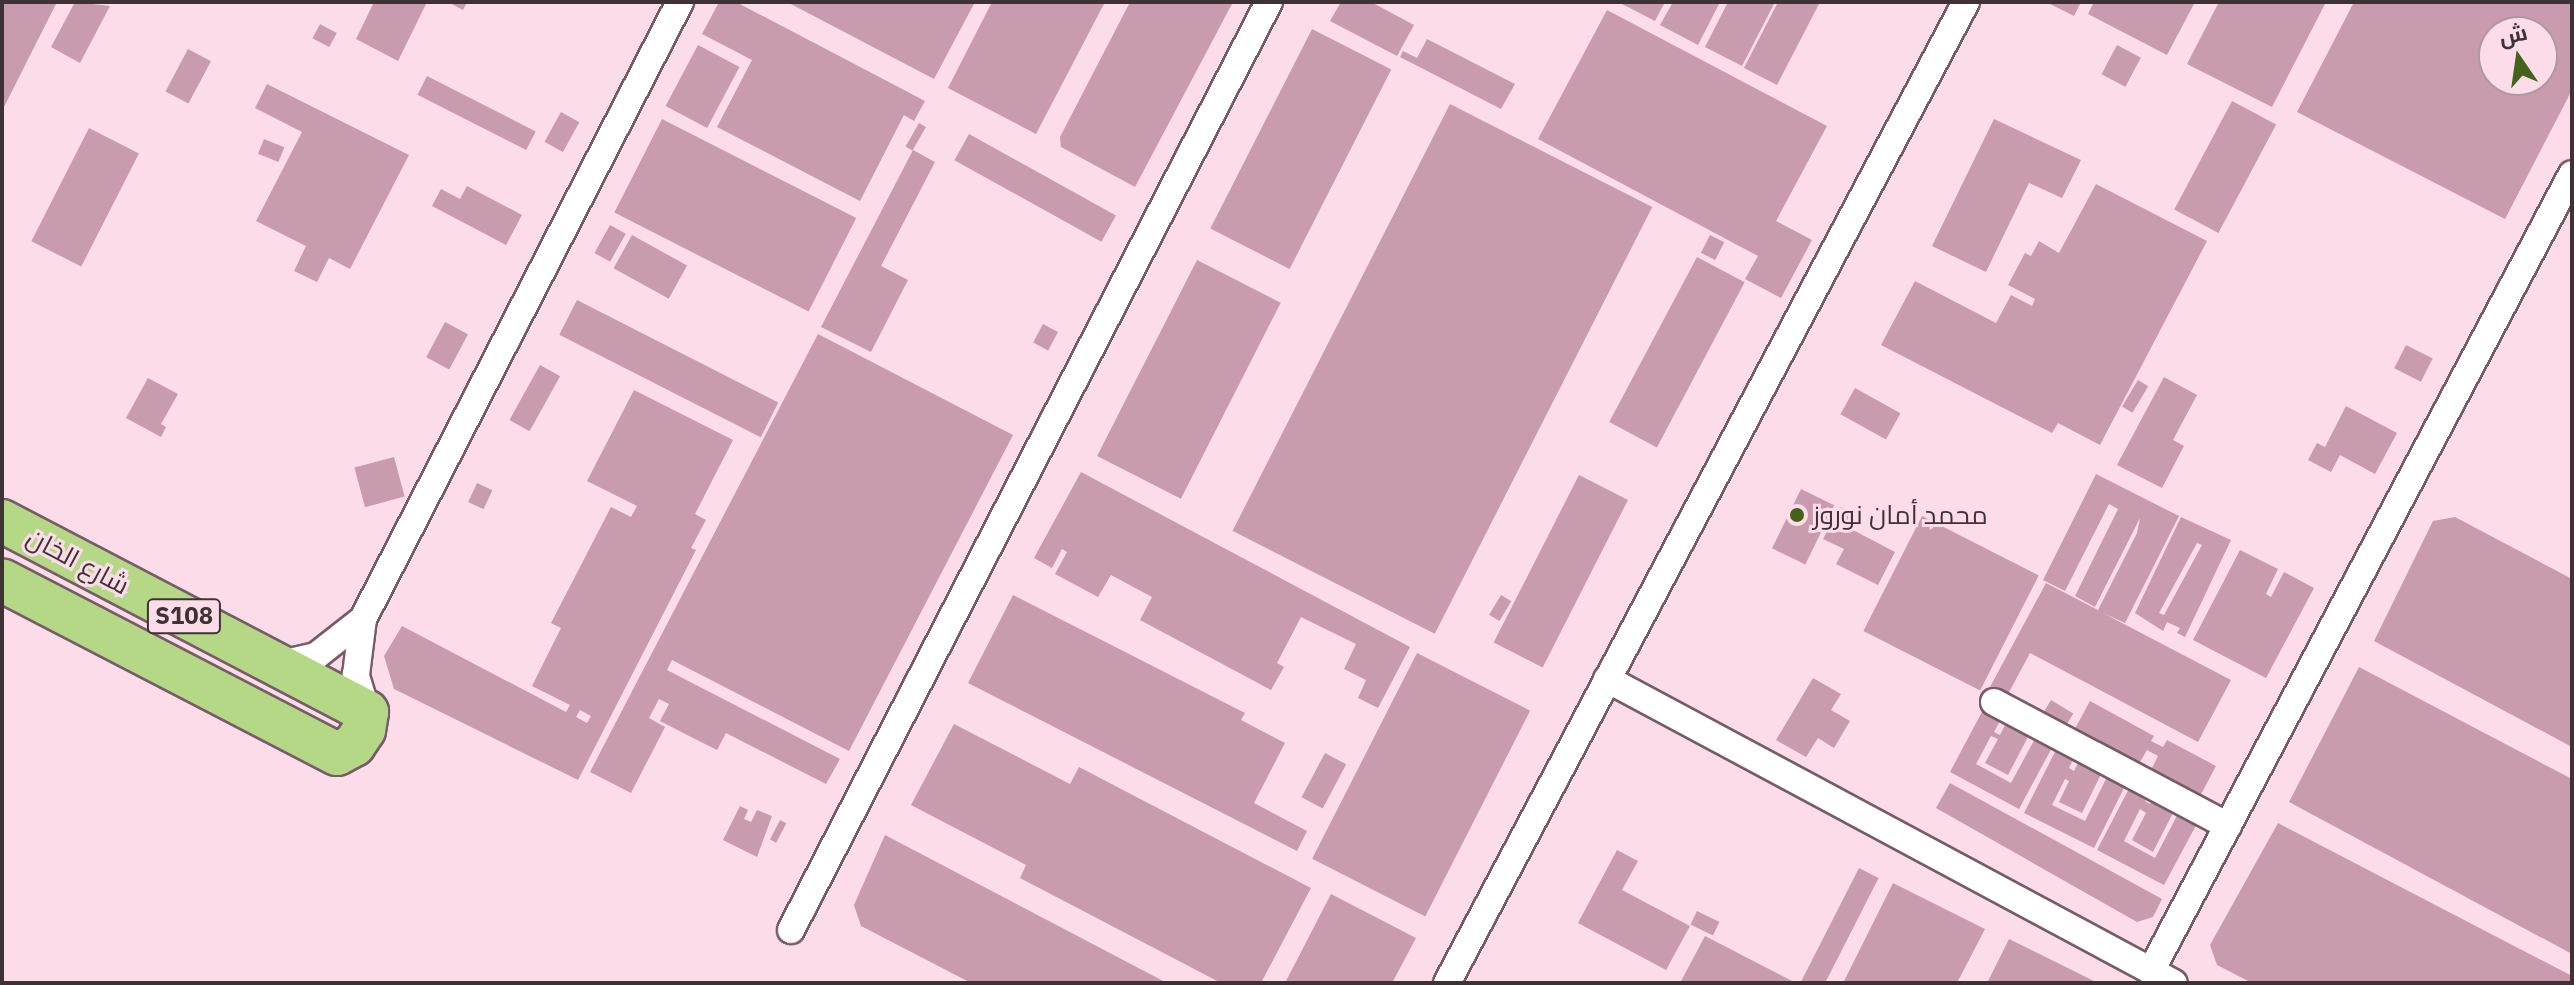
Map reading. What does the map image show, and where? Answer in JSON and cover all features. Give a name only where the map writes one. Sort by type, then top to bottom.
[{"type":"main road","name":"شارع الخان","points":[[2,521],[367,712],[360,738],[337,754],[2,580]]},
{"type":"street","points":[[367,712],[356,675],[363,619],[680,2]]},
{"type":"street","points":[[791,930],[1269,2]]},
{"type":"street","points":[[1447,983],[1966,2]]},
{"type":"street","points":[[1607,679],[2163,977],[2228,826],[2572,174]]},
{"type":"street","points":[[277,665],[316,656],[363,619]]},
{"type":"street","points":[[1994,702],[2228,826]]},
{"type":"building","points":[[2,2],[57,2],[2,111]]},
{"type":"building","points":[[75,2],[110,6],[80,63],[51,47]]},
{"type":"building","points":[[374,2],[427,2],[398,61],[356,39]]},
{"type":"building","points":[[448,2],[467,2],[463,10]]},
{"type":"building","points":[[719,2],[736,2],[925,101],[914,121],[904,115],[860,201],[717,127],[752,60],[702,34]]},
{"type":"building","points":[[787,2],[975,2],[934,79]]},
{"type":"building","points":[[992,2],[1105,2],[1036,134],[948,88]]},
{"type":"building","points":[[1130,2],[1233,2],[1135,187],[1061,147],[1060,137]]},
{"type":"building","points":[[1341,2],[1371,2],[1414,25],[1397,56],[1330,21]]},
{"type":"building","points":[[1618,2],[1665,2],[1655,21]]},
{"type":"building","points":[[1673,2],[1720,2],[1698,45],[1660,25]]},
{"type":"building","points":[[1728,2],[1775,2],[1742,66],[1705,47]]},
{"type":"building","points":[[1778,2],[1820,2],[1777,85],[1744,68]]},
{"type":"building","points":[[2046,2],[2081,2],[2074,16]]},
{"type":"building","points":[[2094,2],[2195,2],[2167,55],[2088,14]]},
{"type":"building","points":[[2219,2],[2326,2],[2272,107],[2187,64]]},
{"type":"building","points":[[2354,2],[2572,2],[2572,90],[2505,219],[2297,112]]},
{"type":"building","points":[[1607,10],[1827,126],[1776,221],[1812,240],[1781,298],[1745,279],[1758,256],[1538,139]]},
{"type":"building","points":[[320,24],[337,33],[329,47],[312,38]]},
{"type":"building","points":[[1312,29],[1391,69],[1290,269],[1210,229]]},
{"type":"building","points":[[1427,39],[1515,84],[1501,109],[1400,57],[1403,51],[1417,58]]},
{"type":"building","points":[[698,45],[739,67],[707,128],[666,106]]},
{"type":"building","points":[[2117,45],[2141,58],[2125,87],[2102,74]]},
{"type":"building","points":[[188,49],[211,61],[188,104],[165,91]]},
{"type":"building","points":[[427,76],[536,131],[526,150],[417,95]]},
{"type":"building","points":[[267,84],[409,155],[350,269],[329,258],[317,282],[294,271],[306,246],[256,221],[302,132],[255,108]]},
{"type":"building","points":[[2232,101],[2276,124],[2218,233],[2174,210]]},
{"type":"building","points":[[1450,104],[1652,207],[1435,634],[1233,531]]},
{"type":"building","points":[[561,112],[579,122],[563,152],[545,142]]},
{"type":"building","points":[[662,119],[856,218],[809,312],[614,213]]},
{"type":"building","points":[[1994,119],[2081,160],[2062,198],[2029,183],[1986,272],[1932,246]]},
{"type":"building","points":[[919,123],[926,127],[912,150],[906,146]]},
{"type":"building","points":[[89,128],[139,153],[81,267],[31,241]]},
{"type":"building","points":[[969,134],[1116,215],[1101,242],[954,160]]},
{"type":"building","points":[[264,139],[284,147],[278,162],[258,154]]},
{"type":"building","points":[[913,150],[935,162],[881,266],[908,280],[871,352],[821,327]]},
{"type":"building","points":[[2096,184],[2207,241],[2100,445],[2058,423],[2052,433],[1881,345],[1915,281],[1996,323],[2011,295],[2032,306],[2035,299],[2008,285],[2025,253],[2031,256],[2039,241],[2059,253]]},
{"type":"building","points":[[467,186],[522,215],[506,245],[432,206],[441,189],[460,199]]},
{"type":"building","points":[[610,225],[626,234],[610,262],[594,253]]},
{"type":"building","points":[[632,235],[687,266],[669,299],[614,268]]},
{"type":"building","points":[[1710,235],[1724,242],[1715,260],[1701,253]]},
{"type":"building","points":[[1697,257],[1745,282],[1657,447],[1609,422]]},
{"type":"building","points":[[1197,260],[1281,303],[1181,499],[1097,456]]},
{"type":"building","points":[[577,300],[778,403],[761,437],[559,335]]},
{"type":"building","points":[[445,322],[468,334],[449,370],[426,357]]},
{"type":"building","points":[[1043,324],[1058,332],[1048,351],[1033,343]]},
{"type":"building","points":[[818,334],[1013,435],[849,751],[672,660],[667,670],[840,759],[826,784],[726,733],[717,750],[691,737],[660,721],[669,704],[659,699],[649,718],[665,727],[631,793],[590,772]]},
{"type":"building","points":[[2406,345],[2433,359],[2421,382],[2394,368]]},
{"type":"building","points":[[540,365],[560,376],[530,431],[509,420]]},
{"type":"building","points":[[2164,377],[2197,395],[2173,440],[2184,446],[2162,488],[2117,465]]},
{"type":"building","points":[[148,378],[178,394],[161,424],[166,427],[161,437],[126,418]]},
{"type":"building","points":[[2138,380],[2148,386],[2132,413],[2122,407]]},
{"type":"building","points":[[1855,388],[1900,413],[1886,439],[1840,414]]},
{"type":"building","points":[[634,390],[733,440],[695,514],[706,520],[691,548],[696,550],[578,780],[394,689],[384,656],[402,626],[566,712],[570,705],[532,686],[561,628],[551,623],[611,507],[631,517],[637,506],[587,481]],"holes":[[[580,710],[591,716],[587,723],[576,717]]]},
{"type":"building","points":[[2346,406],[2397,433],[2375,474],[2340,455],[2331,472],[2308,460],[2317,443],[2325,447]]},
{"type":"building","points":[[394,457],[405,497],[365,507],[354,468]]},
{"type":"building","points":[[1081,472],[1410,647],[1378,708],[1358,698],[1366,680],[1344,669],[1356,644],[1301,617],[1277,663],[1284,667],[1271,690],[1140,620],[1152,597],[1111,575],[1098,597],[1055,574],[1067,552],[1062,549],[1052,568],[1034,558]]},
{"type":"building","points":[[2096,474],[2179,516],[2125,623],[2103,613],[2231,680],[2198,742],[2030,653],[2007,696],[1990,687],[2046,583],[2098,610],[2137,533],[2140,518],[2095,607],[2075,596],[2118,509],[2109,504],[2065,591],[2043,580]]},
{"type":"building","points":[[1579,475],[1628,500],[1543,667],[1494,643]]},
{"type":"building","points":[[477,483],[492,490],[484,509],[468,502]]},
{"type":"building","points":[[1801,489],[1834,505],[1805,565],[1772,548]]},
{"type":"building","points":[[1840,507],[1859,517],[1853,530],[1895,552],[1878,585],[1836,564],[1844,549],[1823,539]]},
{"type":"building","points":[[1922,516],[2039,575],[1980,690],[1863,631]]},
{"type":"building","points":[[2181,517],[2231,540],[2185,637],[2177,633],[2180,628],[2167,622],[2163,631],[2135,613]],"holes":[[[2197,543],[2202,545],[2164,615],[2159,613]]]},
{"type":"building","points":[[2455,517],[2572,579],[2572,747],[2374,641],[2433,521]]},
{"type":"building","points":[[2240,550],[2278,569],[2266,594],[2271,597],[2284,572],[2314,588],[2266,678],[2193,640]]},
{"type":"building","points":[[1013,595],[1245,713],[1241,720],[1285,743],[1254,803],[1307,831],[1297,851],[968,683]]},
{"type":"building","points":[[1501,595],[1511,601],[1499,621],[1489,615]]},
{"type":"building","points":[[1417,653],[1530,711],[1425,916],[1312,859]]},
{"type":"building","points":[[2359,667],[2572,779],[2572,954],[2289,802]]},
{"type":"building","points":[[1813,678],[1841,694],[1831,710],[1850,721],[1834,748],[1818,738],[1806,757],[1776,740]]},
{"type":"building","points":[[2051,700],[2073,713],[2065,728],[2042,715]]},
{"type":"building","points":[[2090,701],[2154,736],[2151,741],[2163,747],[2167,740],[2216,766],[2199,798],[2150,772],[2158,756],[2147,750],[2135,771],[2071,736]]},
{"type":"building","points":[[1984,708],[2002,717],[1994,732],[2000,735],[2006,723],[2029,735],[2008,775],[1985,763],[1998,739],[1991,736],[1976,764],[2011,783],[2038,733],[2055,742],[2019,809],[1950,772]]},
{"type":"building","points":[[954,724],[1070,784],[1079,767],[1311,888],[1261,983],[1221,983],[1020,878],[1026,865],[911,805]]},
{"type":"building","points":[[2058,746],[2075,755],[2069,768],[2074,771],[2080,759],[2103,770],[2082,813],[2059,802],[2069,781],[2065,779],[2052,805],[2085,821],[2109,773],[2127,782],[2094,848],[2024,813]]},
{"type":"building","points":[[1325,753],[1346,764],[1323,808],[1302,797]]},
{"type":"building","points":[[2133,781],[2151,790],[2145,801],[2150,804],[2156,791],[2178,803],[2153,852],[2132,840],[2146,813],[2140,809],[2124,841],[2155,858],[2182,806],[2201,816],[2164,885],[2097,850]]},
{"type":"building","points":[[1950,783],[2162,899],[2153,917],[2137,922],[1936,808]]},
{"type":"building","points":[[740,806],[748,810],[744,819],[751,822],[757,810],[772,816],[757,857],[723,840]]},
{"type":"building","points":[[780,820],[786,823],[776,843],[770,840]]},
{"type":"building","points":[[2278,823],[2572,976],[2572,983],[2252,983],[2217,965],[2210,945]]},
{"type":"building","points":[[885,835],[1167,983],[971,983],[861,926],[854,905]]},
{"type":"building","points":[[1617,850],[1638,861],[1622,890],[1690,926],[1666,970],[1578,923]]},
{"type":"building","points":[[1859,868],[1879,878],[1825,983],[1800,983]]},
{"type":"building","points":[[1893,883],[1985,929],[1957,983],[1843,983]]},
{"type":"building","points":[[1331,894],[1416,938],[1392,983],[1285,983]]},
{"type":"building","points":[[1697,911],[1719,922],[1713,935],[1690,924]]},
{"type":"building","points":[[1705,936],[1796,983],[1680,983]]},
{"type":"building","points":[[2009,939],[2098,983],[1987,983]]},
{"type":"place","name":"محمد أمان نوروز","points":[[1797,515]]}]
